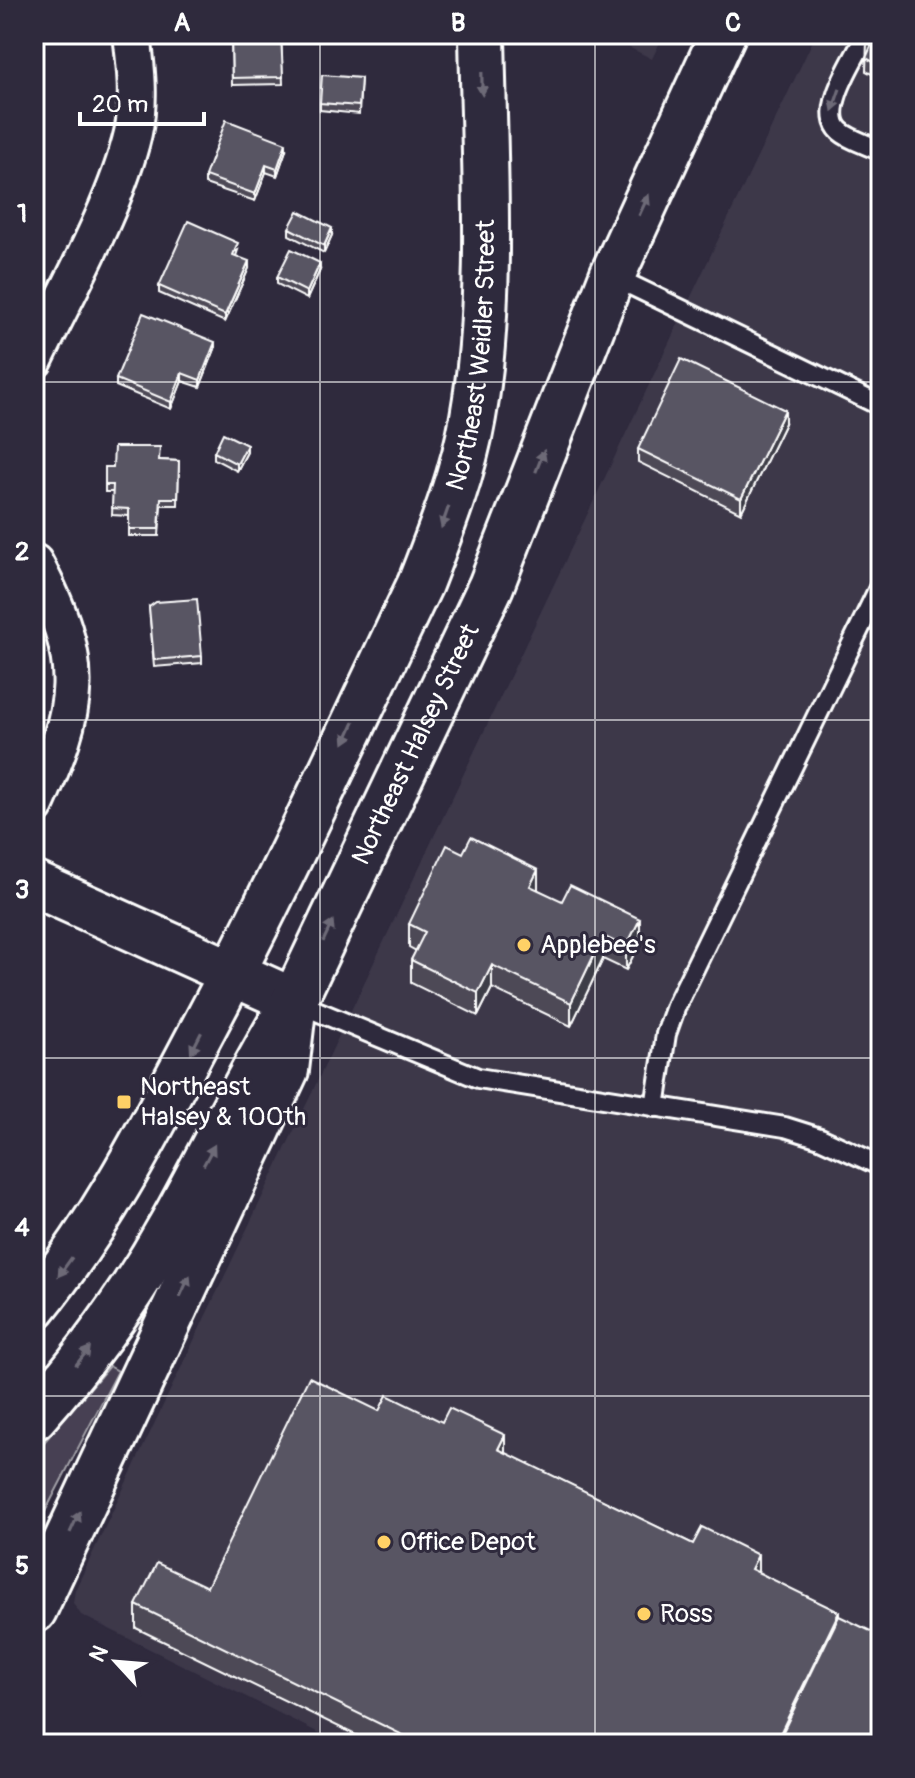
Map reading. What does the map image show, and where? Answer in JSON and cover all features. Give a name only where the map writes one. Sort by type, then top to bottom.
[{"type":"main road","name":"Northeast Weidler Street","points":[[233,974],[383,662],[439,535],[458,481],[473,416],[483,332],[482,34]]},
{"type":"main road","name":"Northeast Halsey Street","points":[[34,1417],[128,1297],[172,1224],[259,1057],[294,1001],[491,586],[612,276],[723,34]]},
{"type":"main road","points":[[34,884],[294,1001],[286,1070],[34,1610]]},
{"type":"main road","points":[[34,1307],[95,1225],[137,1159],[233,974]]},
{"type":"street","points":[[34,360],[118,180],[133,131],[138,85],[132,34]]},
{"type":"street","points":[[34,563],[50,594],[70,648],[72,699],[62,745],[34,807]]},
{"type":"lane","points":[[867,34],[834,101],[832,117],[840,131],[874,148]]},
{"type":"lane","points":[[612,276],[881,406]]},
{"type":"lane","points":[[655,1107],[666,1034],[676,1006],[881,584]]},
{"type":"lane","points":[[294,1001],[478,1078],[785,1127],[820,1138],[881,1166]]},
{"type":"shaded area","points":[[603,34],[664,34],[652,59]]},
{"type":"shaded area","points":[[816,34],[881,34],[881,1744],[341,1744],[81,1615],[73,1603],[75,1590]]},
{"type":"shaded area","points":[[109,1366],[118,1371],[34,1533],[34,1454]]},
{"type":"building","points":[[231,34],[281,34],[283,77],[232,78]]},
{"type":"building","points":[[871,34],[881,34],[881,66],[866,58],[872,44],[867,41]]},
{"type":"building","points":[[34,53],[42,102],[34,103]]},
{"type":"building","points":[[322,75],[361,78],[359,106],[320,103]]},
{"type":"building","points":[[226,120],[286,143],[277,169],[266,165],[255,194],[205,176]]},
{"type":"building","points":[[34,183],[41,186],[34,202]]},
{"type":"building","points":[[298,211],[332,228],[324,246],[289,228]]},
{"type":"building","points":[[188,221],[238,243],[233,255],[249,261],[225,315],[159,286]]},
{"type":"building","points":[[291,249],[320,263],[307,292],[277,277]]},
{"type":"building","points":[[143,313],[215,342],[200,380],[182,373],[171,402],[116,379]]},
{"type":"building","points":[[681,359],[785,410],[741,499],[638,449]]},
{"type":"building","points":[[223,433],[247,445],[237,464],[214,452]]},
{"type":"building","points":[[114,447],[160,447],[159,460],[179,461],[178,498],[161,498],[159,529],[129,529],[129,509],[112,508],[113,485],[105,485],[105,467],[113,467]]},
{"type":"building","points":[[197,599],[202,656],[154,660],[149,607],[156,602]]},
{"type":"building","name":"Applebee's","points":[[471,837],[538,870],[530,886],[562,901],[570,885],[640,919],[626,947],[603,936],[571,1003],[492,965],[478,993],[411,960],[425,932],[409,924],[447,845],[463,853]]},
{"type":"building","points":[[309,1377],[379,1411],[387,1395],[442,1422],[449,1408],[505,1435],[498,1449],[693,1544],[702,1527],[758,1555],[751,1569],[839,1612],[775,1744],[421,1744],[136,1605],[157,1563],[207,1587]]},
{"type":"building","points":[[839,1616],[881,1636],[881,1744],[777,1744]]},
{"type":"place","name":"Applebee's","points":[[524,945]]},
{"type":"place","name":"Northeast Halsey & 100th","points":[[124,1102]]},
{"type":"place","name":"Office Depot","points":[[384,1542]]},
{"type":"place","name":"Ross","points":[[644,1614]]}]
